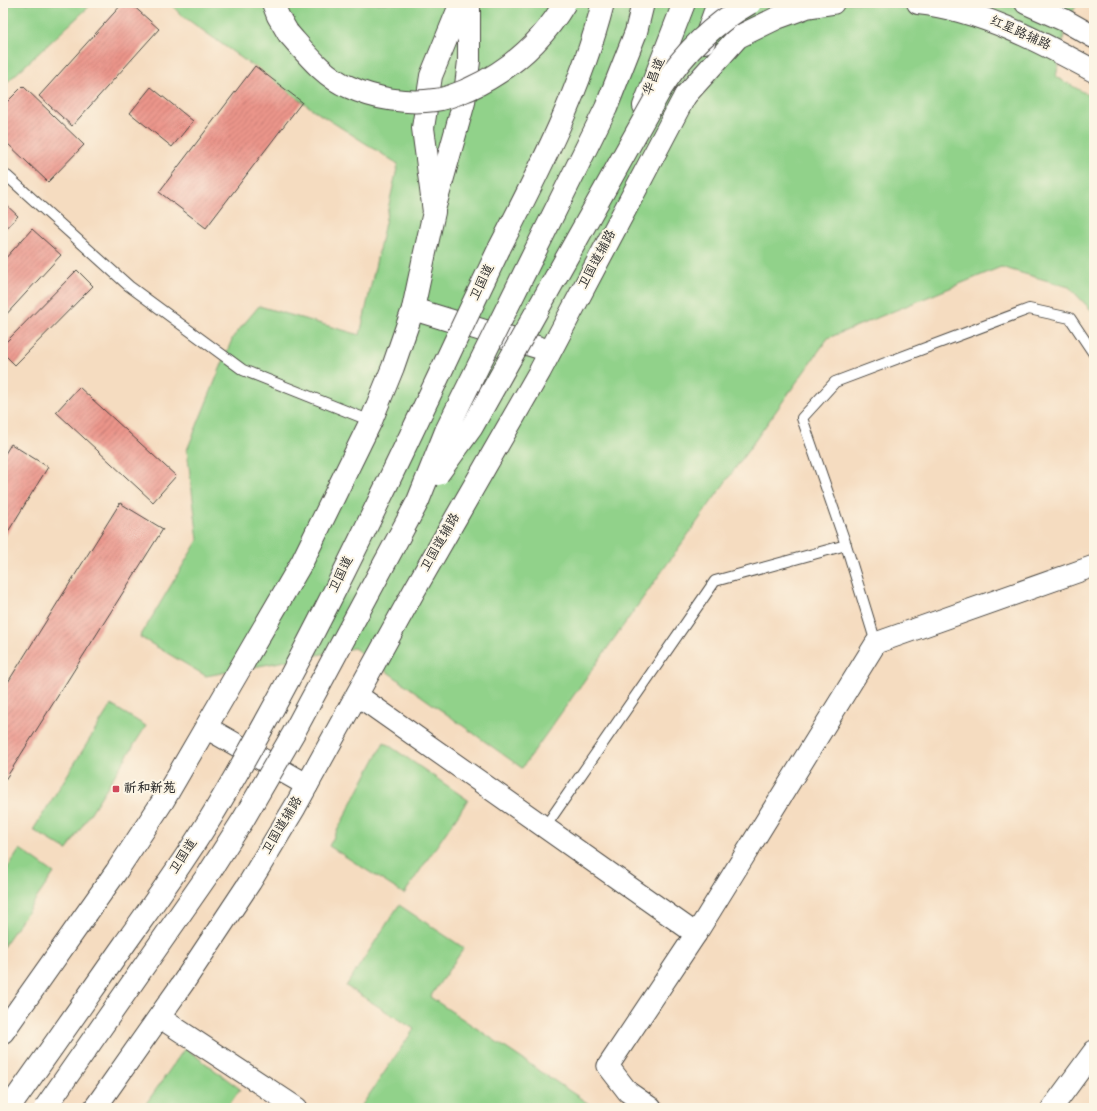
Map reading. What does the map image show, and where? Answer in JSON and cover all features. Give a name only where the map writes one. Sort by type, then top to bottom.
[{"type":"main road","points":[[273,3],[278,16],[288,33],[324,71],[348,87],[374,96],[409,101],[436,100],[461,92],[487,80],[505,69],[532,47],[549,27],[565,3]]},
{"type":"main road","points":[[434,212],[423,128],[431,76],[461,3]]},
{"type":"main road","points":[[3,1032],[116,872],[163,801],[207,728],[302,562],[371,421],[393,367],[413,309],[434,212],[464,102],[469,61],[469,3]]},
{"type":"main road","name":"卫国道","points":[[9,1108],[166,885],[215,810],[294,670],[541,166],[585,67],[603,3]]},
{"type":"main road","points":[[45,1108],[155,953],[244,820],[293,734],[418,501],[450,425],[606,108],[636,32],[643,3]]},
{"type":"main road","name":"华昌道","points":[[625,152],[684,3]]},
{"type":"main road","points":[[685,96],[718,3]]},
{"type":"main road","points":[[418,501],[472,427],[625,152],[676,65],[696,43],[718,24],[750,3]]},
{"type":"main road","points":[[804,5],[833,3]]},
{"type":"main road","name":"红星路辅路","points":[[918,3],[962,7],[1026,36],[1094,71]]},
{"type":"main road","points":[[1026,3],[1064,20],[1094,37]]},
{"type":"main road","name":"卫国道辅路","points":[[95,1108],[159,1018],[250,882],[307,786],[550,351],[685,96],[738,37],[804,5]]},
{"type":"main road","points":[[413,309],[550,351]]},
{"type":"main road","points":[[207,728],[307,786]]},
{"type":"street","points":[[651,1108],[628,1092],[608,1066],[696,934],[876,643],[1094,566]]},
{"type":"street","points":[[357,695],[696,934]]},
{"type":"street","points":[[159,1018],[274,1102],[297,1108]]},
{"type":"street","points":[[1052,1108],[1094,1051]]},
{"type":"lane","points":[[7,176],[128,286],[243,370],[371,421]]},
{"type":"lane","points":[[876,643],[846,545],[802,418],[834,382],[1029,309],[1070,318],[1094,354]]},
{"type":"lane","points":[[545,827],[716,581],[846,545]]},
{"type":"green space","points":[[3,3],[93,3],[3,86]]},
{"type":"green space","points":[[170,3],[1077,3],[1065,29],[1056,77],[1094,98],[1094,313],[1069,287],[1001,267],[828,338],[522,768],[354,648],[206,676],[140,637],[198,540],[187,450],[233,337],[259,306],[360,335],[398,164],[318,113],[180,14]]},
{"type":"green space","points":[[111,705],[146,726],[67,850],[33,830]]},
{"type":"green space","points":[[384,742],[468,800],[404,894],[329,846]]},
{"type":"green space","points":[[20,849],[54,873],[3,947],[3,875]]},
{"type":"green space","points":[[399,905],[464,948],[430,997],[595,1108],[360,1108],[414,1029],[346,986]]},
{"type":"green space","points":[[185,1048],[240,1089],[227,1108],[143,1108]]},
{"type":"building","points":[[123,3],[130,3],[159,29],[72,126],[39,96]]},
{"type":"building","points":[[255,66],[302,102],[206,228],[159,192]]},
{"type":"building","points":[[23,86],[84,145],[48,182],[7,143],[3,147],[3,106]]},
{"type":"building","points":[[151,87],[193,121],[172,147],[130,113]]},
{"type":"building","points":[[3,202],[18,216],[3,232]]},
{"type":"building","points":[[32,229],[61,255],[3,318],[3,261]]},
{"type":"building","points":[[77,270],[93,286],[15,365],[3,353],[3,345]]},
{"type":"building","points":[[79,387],[176,476],[153,502],[56,412]]},
{"type":"building","points":[[11,444],[48,467],[3,540],[3,457]]},
{"type":"building","points":[[120,503],[163,529],[3,783],[3,690]]},
{"type":"place","name":"祈和新苑","points":[[116,789]]}]
